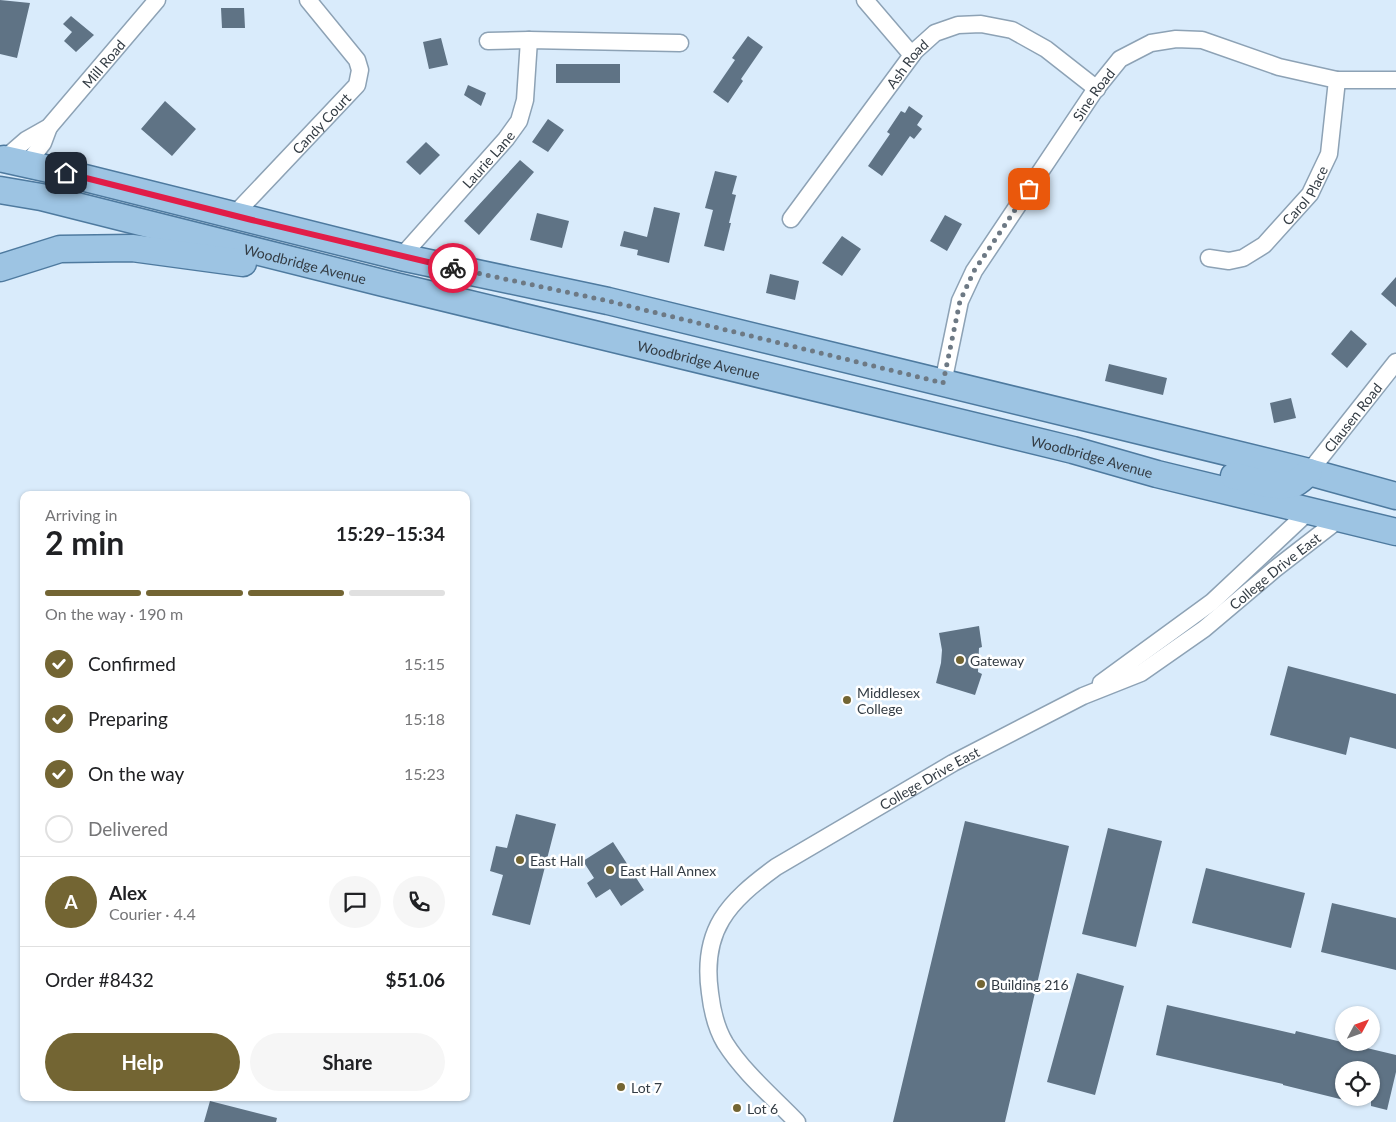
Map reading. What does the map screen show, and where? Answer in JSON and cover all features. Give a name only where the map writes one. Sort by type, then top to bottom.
[{"type":"main road","points":[[16,162],[401,257],[608,301],[1308,472],[1396,496]]},
{"type":"main road","name":"Woodbridge Avenue","points":[[0,190],[41,197],[383,283],[1073,450],[1157,474],[1396,532]]},
{"type":"main road","points":[[0,268],[60,250],[132,248],[383,283]]},
{"type":"main road","points":[[1073,450],[1151,457],[1280,485],[1294,484],[1308,472]]},
{"type":"main road","points":[[1308,512],[1337,503],[1396,504]]},
{"type":"street","name":"Mill Road","points":[[16,162],[43,143],[49,127],[157,0]]},
{"type":"street","name":"Candy Court","points":[[233,216],[356,85],[360,70],[357,60],[308,0]]},
{"type":"street","points":[[866,0],[912,55]]},
{"type":"street","name":"Ash Road","points":[[791,219],[912,55],[935,33],[958,25],[981,24],[1012,30],[1046,49],[1097,89]]},
{"type":"street","name":"Sine Road","points":[[943,383],[960,301],[974,271],[1097,89],[1120,59],[1151,43],[1176,39],[1202,40],[1279,67],[1337,80],[1396,80]]},
{"type":"street","name":"Laurie Lane","points":[[401,257],[520,121],[526,100],[529,40]]},
{"type":"street","points":[[488,41],[680,43]]},
{"type":"street","name":"Carol Place","points":[[1209,258],[1229,261],[1243,258],[1264,245],[1310,194],[1329,154],[1337,80]]},
{"type":"street","name":"Mill Road","points":[[16,162],[26,140],[49,127]]},
{"type":"street","name":"Clausen Road","points":[[1308,472],[1396,362]]},
{"type":"street","points":[[1084,696],[1212,602],[1308,512]]},
{"type":"street","name":"College Drive East","points":[[797,1122],[739,1061],[725,1042],[713,1017],[707,974],[713,936],[724,914],[750,885],[776,867],[953,763],[1084,696],[1141,673],[1204,628],[1325,530],[1343,520]]},
{"type":"building","points":[[0,0],[30,3],[17,58],[0,54]]},
{"type":"building","points":[[221,8],[244,8],[245,28],[222,28]]},
{"type":"building","points":[[71,16],[94,35],[76,52],[64,41],[72,32],[63,24]]},
{"type":"building","points":[[748,36],[763,47],[741,79],[743,81],[728,103],[713,92],[735,60],[732,58]]},
{"type":"building","points":[[441,38],[448,65],[429,69],[423,42]]},
{"type":"building","points":[[556,64],[620,64],[620,83],[556,83]]},
{"type":"building","points":[[468,85],[486,93],[481,106],[464,95]]},
{"type":"building","points":[[165,101],[196,129],[172,156],[141,129]]},
{"type":"building","points":[[909,106],[923,116],[917,125],[922,129],[914,139],[910,136],[882,176],[868,166],[890,134],[887,132],[901,111],[905,113]]},
{"type":"building","points":[[548,119],[564,130],[548,152],[532,142]]},
{"type":"building","points":[[426,142],[440,155],[420,175],[406,162]]},
{"type":"building","points":[[520,160],[534,172],[479,235],[464,221]]},
{"type":"building","points":[[715,171],[737,176],[732,194],[736,195],[724,251],[704,246],[713,210],[705,208]]},
{"type":"building","points":[[654,207],[680,213],[669,263],[637,255],[638,250],[620,246],[624,231],[647,237]]},
{"type":"building","points":[[537,213],[569,221],[562,248],[530,240]]},
{"type":"building","points":[[945,215],[962,224],[947,251],[930,241]]},
{"type":"building","points":[[842,236],[861,249],[842,276],[822,263]]},
{"type":"building","points":[[770,274],[799,281],[795,300],[766,293]]},
{"type":"building","points":[[1396,277],[1396,307],[1381,294]]},
{"type":"building","points":[[1351,330],[1367,344],[1347,368],[1331,354]]},
{"type":"building","points":[[1109,364],[1167,378],[1163,395],[1105,381]]},
{"type":"building","points":[[1291,398],[1296,418],[1274,423],[1270,403]]},
{"type":"building","name":"Gateway","points":[[979,626],[982,647],[979,648],[978,672],[982,674],[975,695],[936,683],[942,650],[939,633]]},
{"type":"building","points":[[1288,666],[1396,694],[1396,749],[1350,737],[1346,755],[1270,735]]},
{"type":"building","name":"East Hall","points":[[516,814],[556,824],[530,925],[492,915],[503,875],[490,871],[496,846],[507,848]]},
{"type":"building","name":"Building 216","points":[[965,821],[1069,846],[1005,1122],[893,1122]]},
{"type":"building","points":[[1108,828],[1162,841],[1136,947],[1082,934]]},
{"type":"building","name":"East Hall Annex","points":[[613,842],[644,890],[621,906],[610,889],[596,898],[587,883],[594,878],[583,861]]},
{"type":"building","points":[[1206,868],[1305,893],[1291,948],[1192,923]]},
{"type":"building","points":[[1332,903],[1396,918],[1396,970],[1321,952]]},
{"type":"building","points":[[1077,973],[1124,986],[1095,1095],[1047,1082]]},
{"type":"building","points":[[1167,1005],[1295,1034],[1296,1031],[1335,1040],[1335,1051],[1379,1051],[1396,1055],[1396,1072],[1387,1110],[1371,1106],[1380,1106],[1380,1061],[1335,1061],[1335,1098],[1156,1055]]},
{"type":"building","points":[[210,1101],[277,1118],[276,1122],[204,1122]]},
{"type":"way so far","points":[[453,268],[608,301],[943,383],[960,301],[974,271],[1029,189]]},
{"type":"place","name":"Gateway","points":[[960,660]]},
{"type":"place","name":"Middlesex College","points":[[847,700]]},
{"type":"place","name":"East Hall","points":[[520,860]]},
{"type":"place","name":"East Hall Annex","points":[[610,870]]},
{"type":"place","name":"Building 216","points":[[981,984]]},
{"type":"place","name":"Lot 7","points":[[621,1087]]},
{"type":"place","name":"Lot 6","points":[[737,1108]]},
{"type":"route","points":[[66,173],[453,268]]}]
